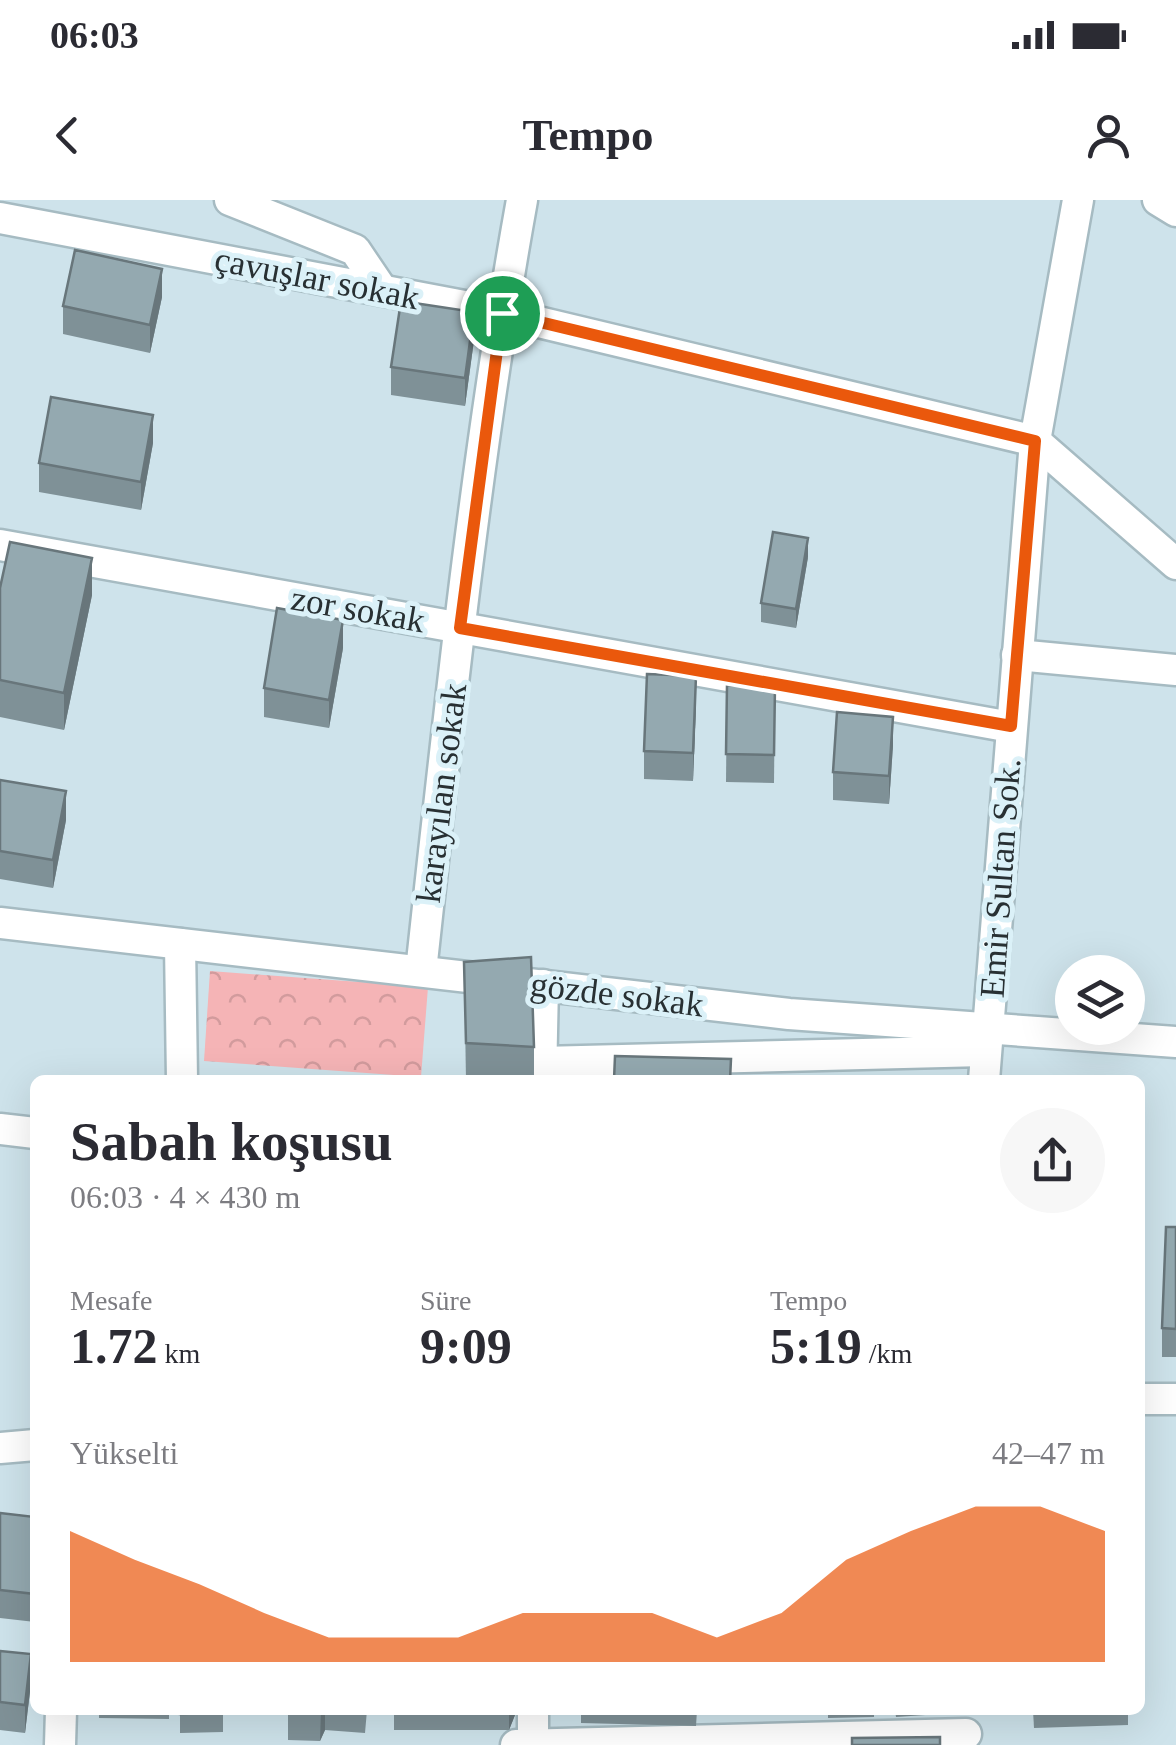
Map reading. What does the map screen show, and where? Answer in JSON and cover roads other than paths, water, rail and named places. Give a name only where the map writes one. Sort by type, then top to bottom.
[{"type":"street","points":[[230,200],[355,250],[382,290]]},
{"type":"street","name":"karayılan sokak","points":[[421,971],[460,628],[502,313],[522,200]]},
{"type":"street","name":"Emir Sultan Sok.","points":[[986,1053],[1035,441],[1078,200]]},
{"type":"street","points":[[1158,200],[1176,210]]},
{"type":"street","name":"çavuşlar sokak","points":[[0,218],[502,313],[1035,441],[1176,564]]},
{"type":"street","name":"zor sokak","points":[[0,546],[1011,726]]},
{"type":"street","points":[[1017,655],[1176,670]]},
{"type":"street","name":"gözde sokak","points":[[0,922],[790,1014],[986,1053]]},
{"type":"street","points":[[180,944],[182,1075]]},
{"type":"street","points":[[541,1071],[543,985]]},
{"type":"street","name":"gözde sokak","points":[[541,1071],[1176,1042]]},
{"type":"street","points":[[0,1129],[30,1132]]},
{"type":"street","points":[[1145,1399],[1176,1399]]},
{"type":"street","points":[[0,1448],[30,1445]]},
{"type":"street","points":[[61,1715],[62,1745]]},
{"type":"street","points":[[533,1715],[533,1744]]},
{"type":"street","points":[[516,1745],[966,1730]]}]
